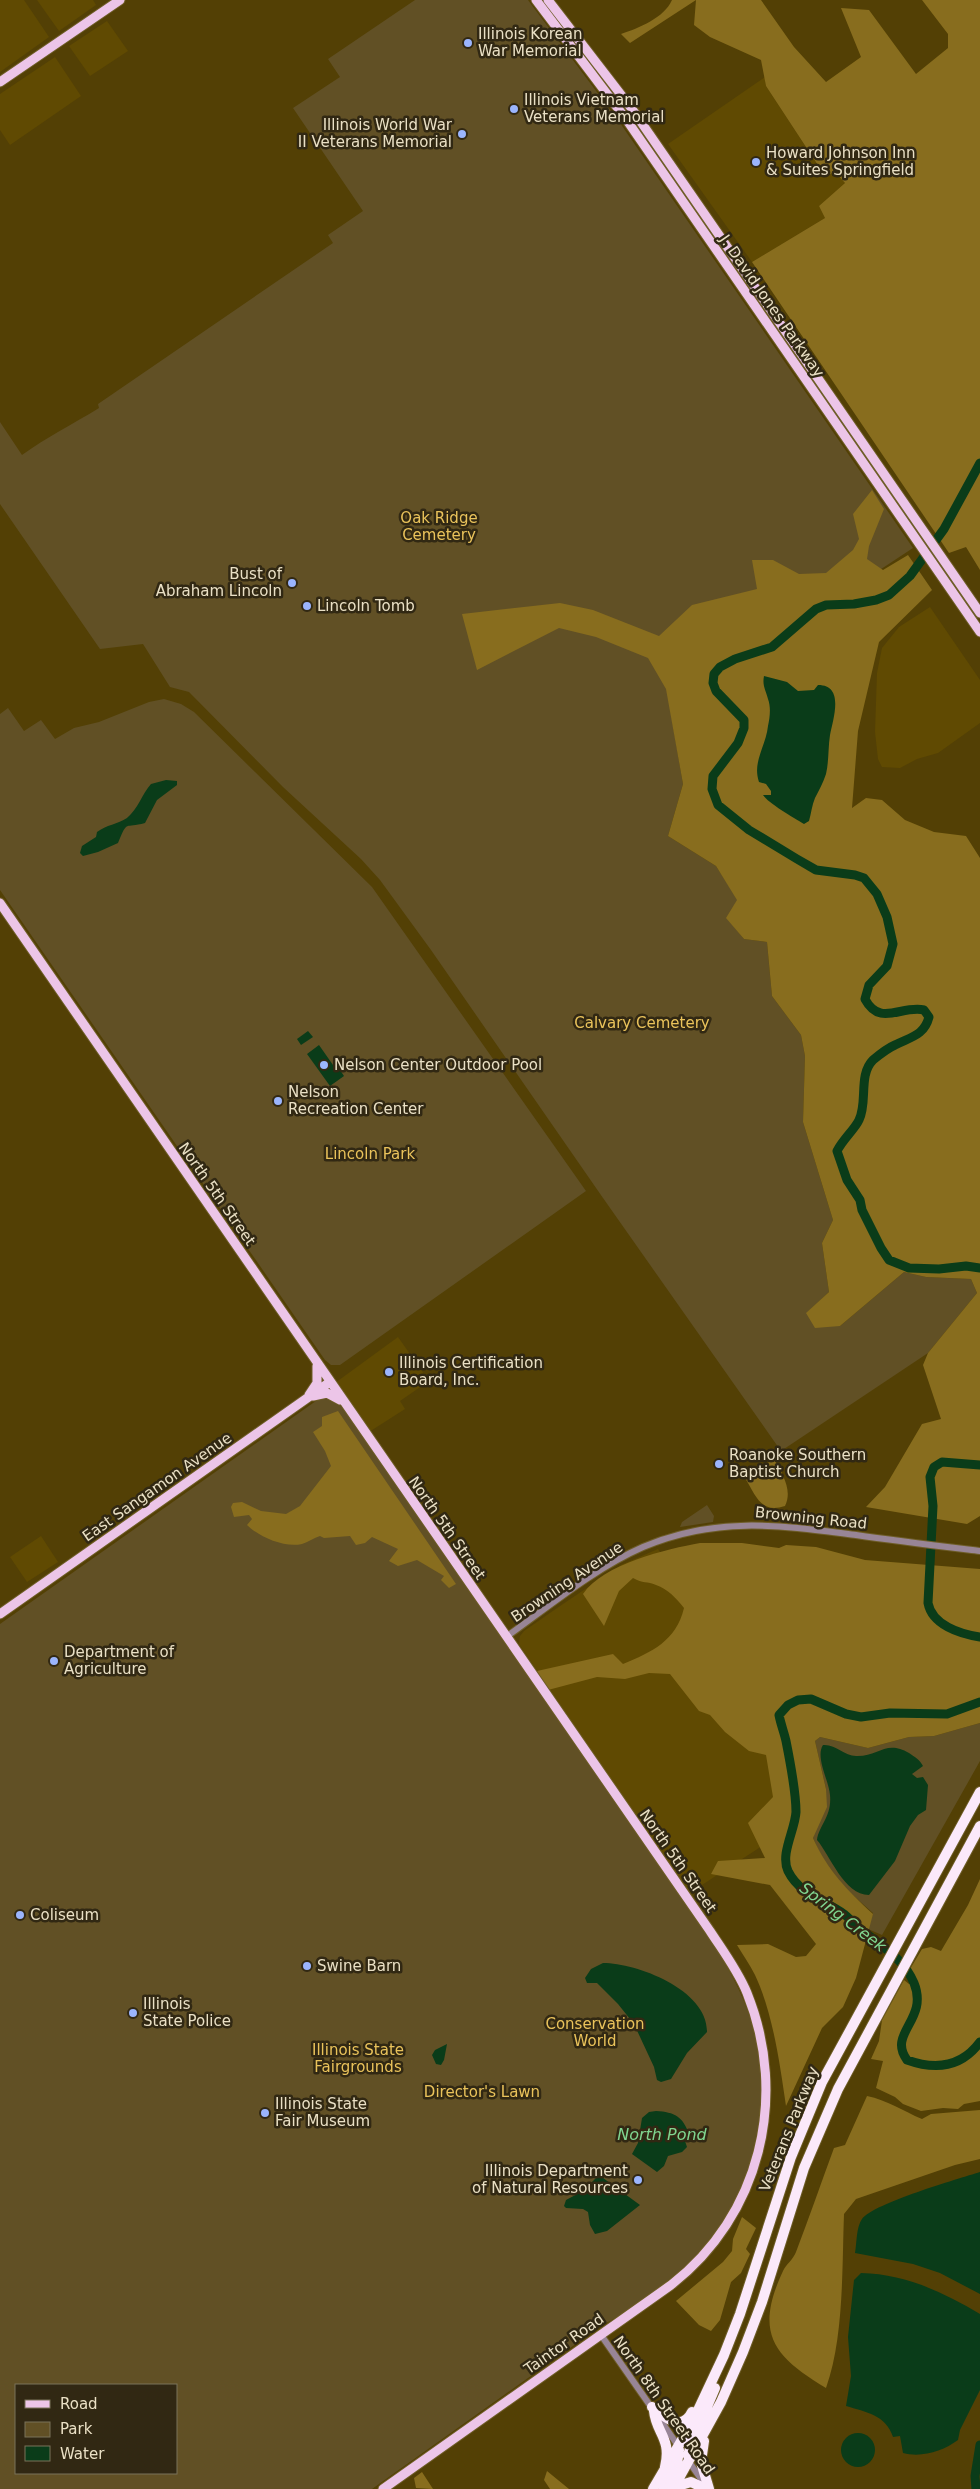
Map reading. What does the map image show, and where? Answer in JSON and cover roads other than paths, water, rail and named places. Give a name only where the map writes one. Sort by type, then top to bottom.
[{"type":"highway","name":"Veterans Parkway","points":[[654,2489],[679,2447],[724,2355],[798,2138],[834,2059],[980,1792]]},
{"type":"highway","name":"Veterans Parkway","points":[[673,2489],[710,2422],[743,2352],[762,2302],[799,2183],[818,2134],[851,2061],[980,1826]]},
{"type":"highway","points":[[689,2462],[691,2444],[725,2364],[730,2349],[730,2339]]},
{"type":"highway","points":[[653,2409],[672,2422],[687,2420],[714,2366],[724,2355]]},
{"type":"highway","points":[[653,2409],[666,2446],[667,2456],[663,2475]]},
{"type":"highway","points":[[708,2489],[701,2459],[702,2446],[710,2422]]},
{"type":"highway","points":[[664,2489],[678,2461],[679,2447]]},
{"type":"highway","points":[[678,2489],[684,2484],[691,2482],[708,2489]]},
{"type":"main road","points":[[0,82],[120,0]]},
{"type":"main road","name":"J. David Jones Parkway","points":[[536,0],[626,119],[980,632]]},
{"type":"main road","name":"J. David Jones Parkway","points":[[548,0],[632,109],[980,613]]},
{"type":"main road","name":"North 5th Street","points":[[0,903],[714,1938],[746,1993],[763,2048],[766,2101],[758,2157],[740,2201]]},
{"type":"main road","points":[[308,1398],[317,1383],[316,1362]]},
{"type":"main road","name":"East Sangamon Avenue","points":[[0,1614],[330,1382]]},
{"type":"main road","points":[[308,1398],[327,1393],[344,1402]]},
{"type":"main road","name":"Taintor Road","points":[[384,2489],[689,2270],[716,2240],[740,2201]]},
{"type":"street","name":"Browning Road","points":[[642,1548],[689,1532],[742,1524],[792,1526],[980,1552]]},
{"type":"street","name":"Browning Avenue","points":[[506,1637],[603,1570],[642,1548]]},
{"type":"street","name":"North 8th Street Road","points":[[601,2335],[708,2489]]},
{"type":"water","points":[[764,676],[787,682],[798,691],[814,690],[818,685],[826,686],[832,691],[834,697],[835,712],[830,735],[826,774],[814,801],[809,821],[804,824],[770,802],[763,795],[771,795],[771,791],[766,784],[759,782],[757,775],[758,761],[767,733],[770,712]]},
{"type":"water","points":[[166,780],[177,781],[177,785],[157,800],[145,823],[127,826],[118,843],[83,856],[80,853],[82,846],[96,837],[97,832],[127,818],[151,784]]},
{"type":"water","points":[[308,1031],[313,1037],[301,1045],[297,1039]]},
{"type":"water","name":"Nelson Center Outdoor Pool","points":[[319,1045],[333,1065],[336,1064],[344,1076],[330,1086],[307,1054]]},
{"type":"water","points":[[823,1745],[832,1746],[856,1756],[864,1756],[888,1748],[901,1749],[915,1757],[923,1766],[912,1774],[917,1778],[923,1777],[928,1785],[926,1810],[918,1815],[910,1826],[895,1861],[869,1895],[852,1889],[845,1882],[817,1840],[830,1803],[829,1789],[821,1762]]},
{"type":"water","points":[[603,1963],[634,1968],[668,1982],[696,2004],[704,2017],[707,2032],[687,2053],[671,2079],[661,2082],[657,2080],[654,2067],[634,2024],[618,2004],[597,1983],[587,1983],[585,1978],[591,1969]]},
{"type":"water","points":[[447,2044],[444,2060],[441,2065],[436,2064],[432,2055],[435,2050]]},
{"type":"water","name":"North Pond","points":[[656,2111],[677,2116],[684,2123],[689,2134],[685,2141],[687,2147],[682,2152],[668,2156],[664,2166],[657,2172],[632,2154],[638,2143],[642,2118],[649,2112]]},
{"type":"water","points":[[980,2172],[980,2294],[940,2273],[913,2264],[855,2253],[860,2223],[870,2213],[917,2192]]},
{"type":"water","name":"North Pond","points":[[599,2175],[640,2205],[607,2231],[595,2234],[590,2225],[588,2212],[583,2209],[566,2208],[564,2206],[566,2200],[583,2191]]},
{"type":"water","points":[[861,2273],[893,2277],[923,2286],[952,2298],[980,2314],[980,2390],[960,2430],[958,2440],[946,2447],[918,2455],[903,2453],[900,2436],[893,2437],[886,2424],[880,2419],[846,2406],[851,2376],[848,2337],[854,2280]]},
{"type":"water","points":[[858,2433],[865,2434],[870,2438],[874,2443],[874,2457],[870,2462],[865,2466],[858,2467],[851,2466],[846,2462],[842,2457],[841,2450],[842,2443],[846,2438],[851,2434]]},
{"type":"waterway","name":"Spring Creek","points":[[980,463],[944,529],[910,576],[889,595],[876,600],[854,604],[826,605],[816,609],[772,647],[735,659],[720,667],[714,674],[713,683],[716,691],[744,720],[744,728],[738,743],[713,776],[712,789],[718,805],[749,830],[816,870],[864,878],[877,894],[887,917],[893,944],[887,966],[869,985],[865,999],[877,1012],[891,1013],[915,1009],[924,1010],[929,1017],[920,1032],[892,1046],[868,1066],[864,1081],[862,1113],[855,1127],[837,1151],[847,1180],[860,1200],[862,1210],[889,1260],[909,1268],[939,1269],[966,1266],[980,1268]]},
{"type":"waterway","name":"Spring Creek","points":[[980,1465],[942,1462],[934,1467],[930,1477],[933,1506],[928,1603],[931,1611],[941,1623],[964,1634],[980,1637]]},
{"type":"waterway","name":"Spring Creek","points":[[980,1702],[947,1714],[890,1713],[861,1717],[846,1714],[811,1699],[798,1700],[788,1705],[779,1715],[786,1741],[796,1804],[795,1819],[786,1857],[788,1871],[799,1886],[837,1909],[882,1945],[897,1958],[909,1974],[914,1983],[917,1996],[913,2017],[902,2042],[902,2050],[907,2060],[937,2066],[956,2062],[973,2051],[980,2042]]},
{"type":"waterway","name":"Spring Creek","points":[[976,2489],[975,2476],[980,2445]]},
{"type":"place","name":"Illinois Korean War Memorial","points":[[468,43]]},
{"type":"place","name":"Illinois Vietnam Veterans Memorial","points":[[514,109]]},
{"type":"place","name":"Illinois World War II Veterans Memorial","points":[[462,134]]},
{"type":"place","name":"Howard Johnson Inn & Suites Springfield","points":[[756,162]]},
{"type":"place","name":"Bust of Abraham Lincoln","points":[[292,583]]},
{"type":"place","name":"Lincoln Tomb","points":[[307,606]]},
{"type":"place","name":"Nelson Center Outdoor Pool","points":[[324,1065]]},
{"type":"place","name":"Nelson Recreation Center","points":[[278,1101]]},
{"type":"place","name":"Illinois Certification Board, Inc.","points":[[389,1372]]},
{"type":"place","name":"Roanoke Southern Baptist Church","points":[[719,1464]]},
{"type":"place","name":"Department of Agriculture","points":[[54,1661]]},
{"type":"place","name":"Coliseum","points":[[20,1915]]},
{"type":"place","name":"Swine Barn","points":[[307,1966]]},
{"type":"place","name":"Illinois State Police","points":[[133,2013]]},
{"type":"place","name":"Illinois State Fair Museum","points":[[265,2113]]},
{"type":"place","name":"Illinois Department of Natural Resources","points":[[638,2180]]},
{"type":"park label","name":"Oak Ridge Cemetery","points":[[439,526]]},
{"type":"park label","name":"Calvary Cemetery","points":[[642,1023]]},
{"type":"park label","name":"Lincoln Park","points":[[370,1154]]},
{"type":"park label","name":"Conservation World","points":[[595,2032]]},
{"type":"park label","name":"Illinois State Fairgrounds","points":[[358,2058]]},
{"type":"park label","name":"Director's Lawn","points":[[482,2092]]}]
